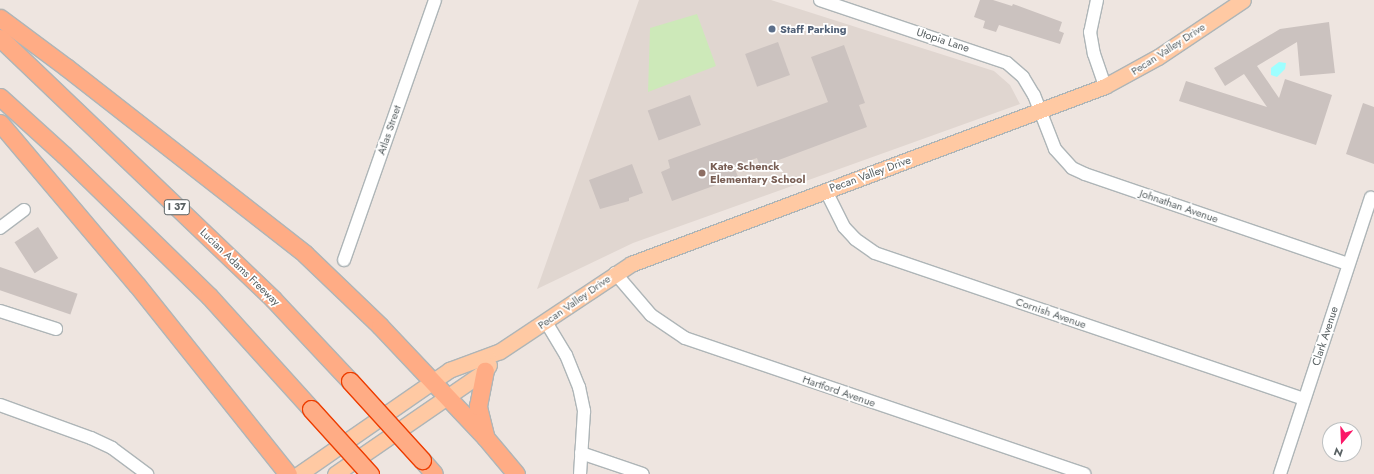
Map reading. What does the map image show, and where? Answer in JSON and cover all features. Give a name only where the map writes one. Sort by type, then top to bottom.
[{"type":"highway","points":[[0,18],[66,67],[305,254],[380,326],[485,437],[516,474]]},
{"type":"highway","name":"Lucian Adams Freeway","points":[[0,38],[273,299],[434,474]]},
{"type":"highway","points":[[0,97],[64,155],[209,296],[370,474]]},
{"type":"highway","points":[[0,123],[142,290],[288,474]]},
{"type":"highway","points":[[485,371],[478,406],[485,437]]},
{"type":"highway","points":[[265,445],[273,474]]},
{"type":"main road","name":"Pecan Valley Drive","points":[[299,474],[449,370],[500,351],[546,322],[615,273],[648,256],[1039,112],[1105,86],[1158,57],[1243,0]]},
{"type":"main road","name":"Pecan Valley Drive","points":[[335,474],[485,371],[500,351]]},
{"type":"street","name":"Atlas Street","points":[[344,260],[434,0]]},
{"type":"street","name":"Utopia Lane","points":[[820,0],[1007,63],[1023,77],[1034,95],[1039,112]]},
{"type":"street","points":[[1093,1],[1090,32],[1094,54],[1105,86]]},
{"type":"street","name":"Johnathan Avenue","points":[[1039,112],[1055,149],[1072,168],[1085,174],[1348,264]]},
{"type":"street","name":"Cornish Avenue","points":[[826,191],[844,227],[858,242],[875,252],[1304,399]]},
{"type":"street","name":"Clark Avenue","points":[[1280,474],[1370,198]]},
{"type":"street","points":[[0,228],[24,210]]},
{"type":"street","name":"Hartford Avenue","points":[[615,273],[651,315],[685,338],[1085,474]]},
{"type":"street","points":[[0,311],[56,330]]},
{"type":"street","points":[[546,322],[566,355],[579,387],[584,411],[580,474]]},
{"type":"street","points":[[0,405],[91,438],[112,448],[147,474]]},
{"type":"street","points":[[581,453],[643,474]]},
{"type":"shaded area","name":"Kate Schenck Elementary School","points":[[639,0],[771,0],[994,71],[1010,85],[1020,104],[633,243],[537,289]]},
{"type":"green space","points":[[697,14],[716,66],[648,92],[650,28]]},
{"type":"water","points":[[1279,62],[1286,63],[1285,69],[1277,77],[1271,75],[1271,68]]},
{"type":"building","points":[[980,0],[993,0],[1012,6],[1013,4],[1062,22],[1059,31],[1064,33],[1060,44],[999,25],[996,32],[983,28],[985,21],[974,17]]},
{"type":"building","points":[[1329,22],[1335,73],[1300,76],[1297,42],[1257,66],[1279,98],[1285,79],[1332,95],[1316,145],[1179,101],[1186,81],[1267,107],[1244,74],[1225,86],[1214,68],[1280,29]]},
{"type":"building","points":[[778,42],[790,75],[757,87],[745,54]]},
{"type":"building","points":[[844,45],[865,103],[859,105],[867,127],[760,167],[757,158],[734,166],[738,177],[672,201],[661,172],[670,168],[668,160],[828,102],[811,57]]},
{"type":"building","points":[[690,95],[701,125],[659,140],[648,110]]},
{"type":"building","points":[[1363,103],[1374,107],[1374,164],[1346,154]]},
{"type":"building","points":[[632,164],[643,193],[629,198],[629,201],[600,209],[589,180]]},
{"type":"building","points":[[38,227],[58,258],[35,273],[15,242]]},
{"type":"building","points":[[0,267],[78,294],[70,314],[0,290]]},
{"type":"place","name":"Staff Parking","points":[[772,29]]},
{"type":"place","name":"Kate Schenck Elementary School","points":[[702,173]]}]
